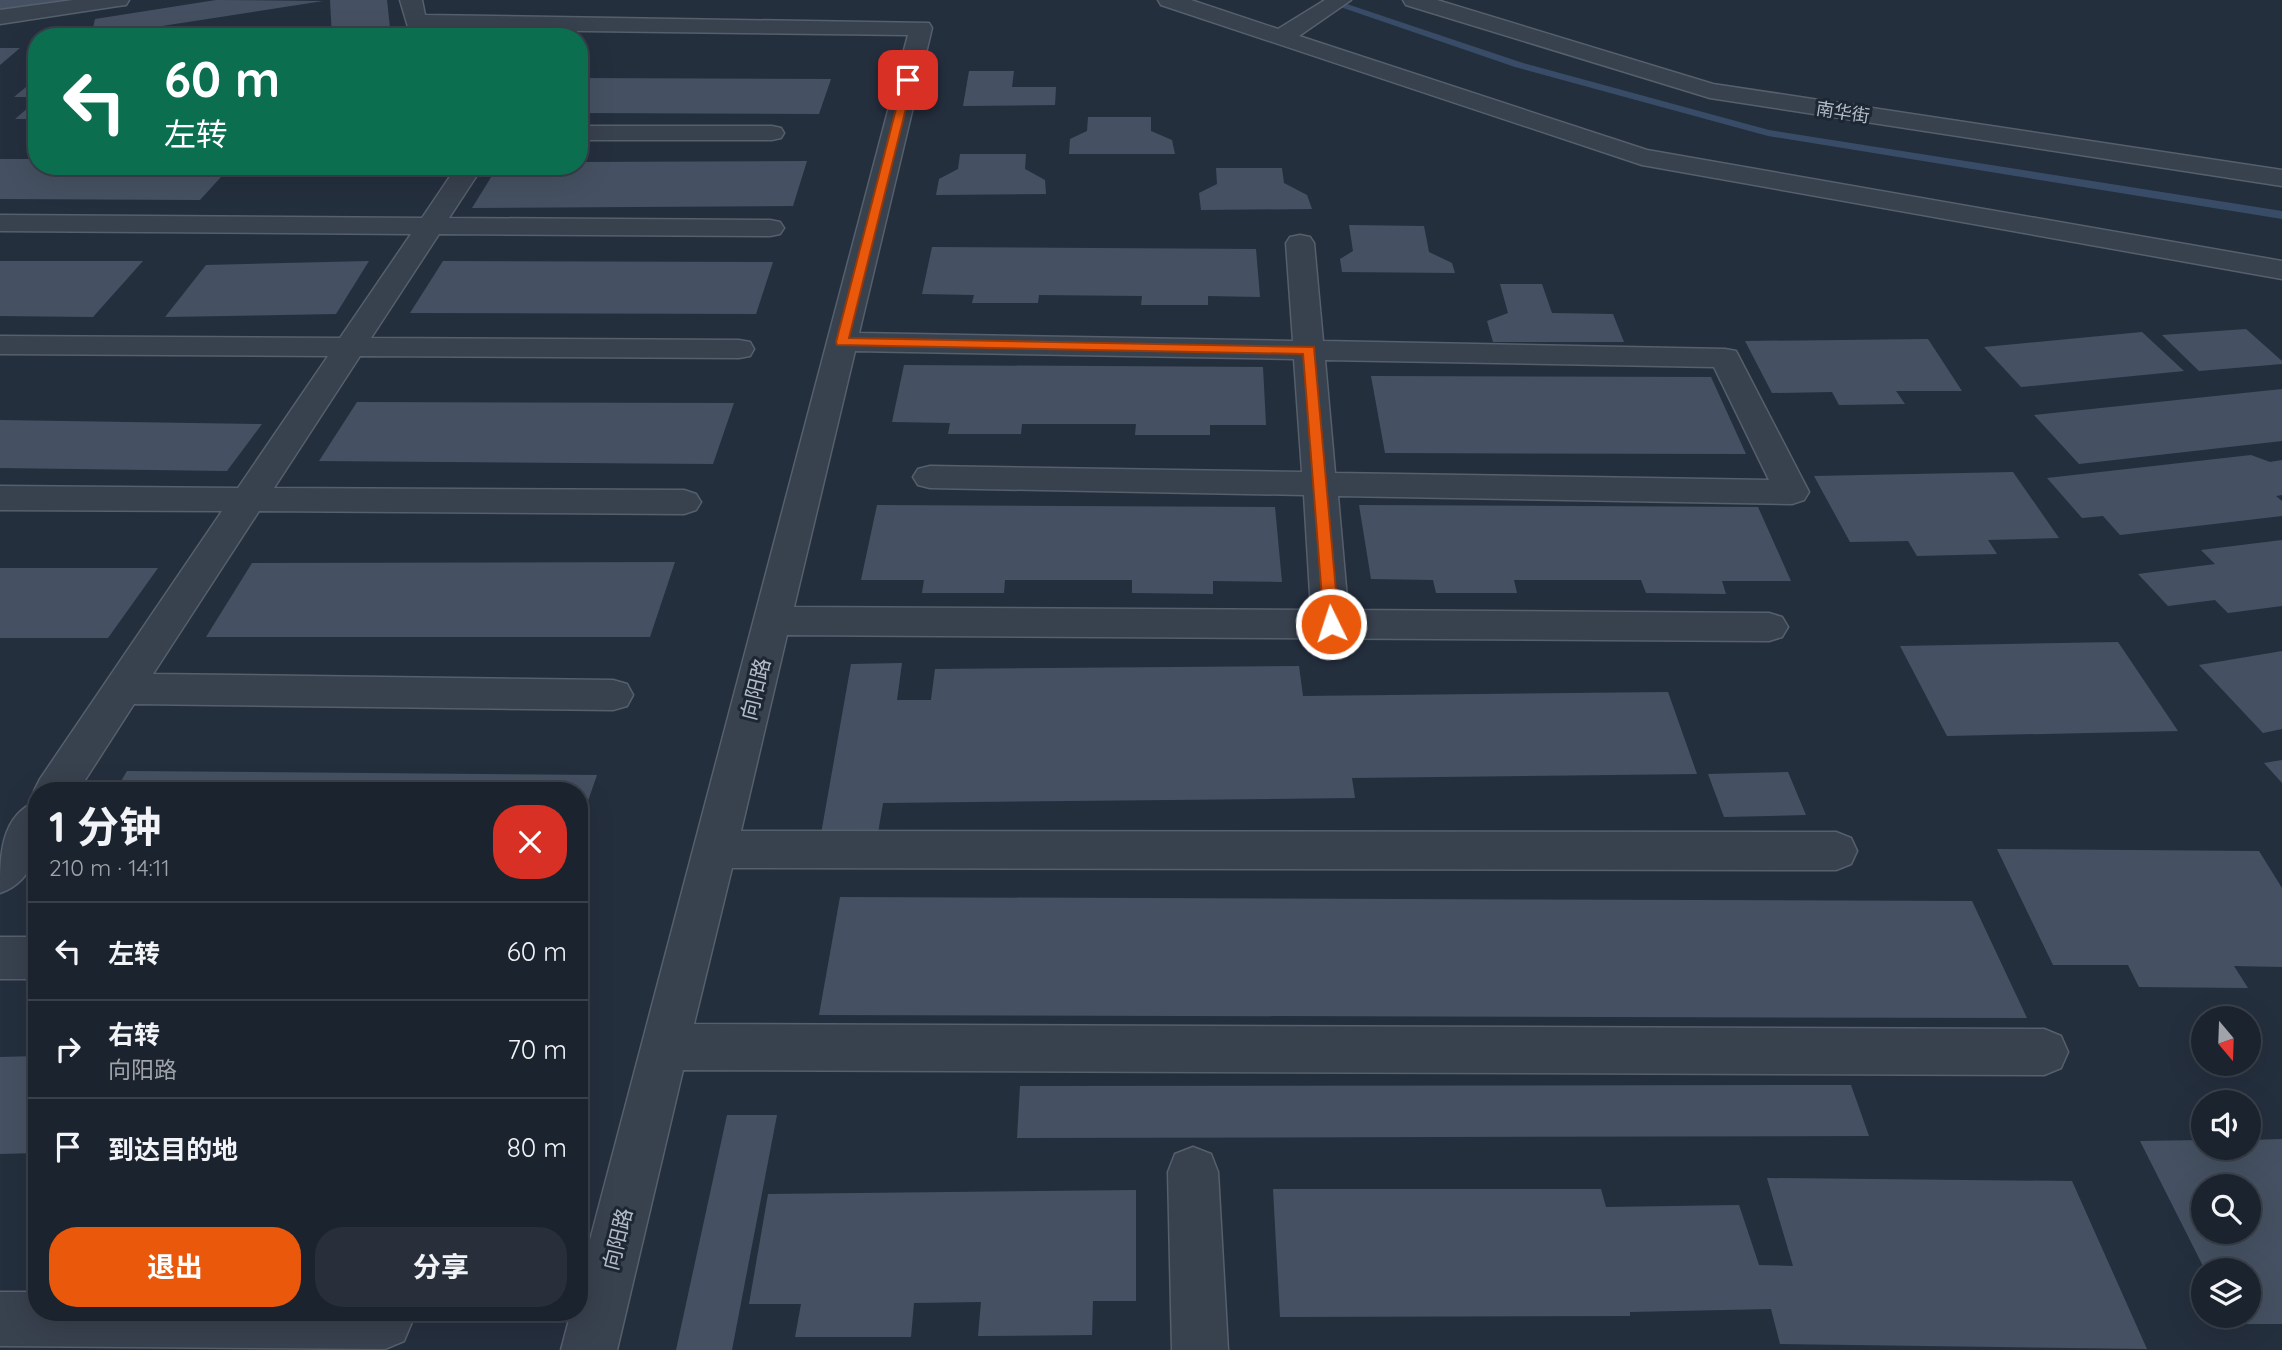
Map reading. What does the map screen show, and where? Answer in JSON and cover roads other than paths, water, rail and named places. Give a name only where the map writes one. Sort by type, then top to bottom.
[{"type":"street","points":[[0,17],[87,2],[118,0]]},
{"type":"street","name":"向阳路","points":[[411,0],[416,22],[921,27],[589,1350]]},
{"type":"street","points":[[1169,0],[1642,157],[2282,270]]},
{"type":"street","points":[[1281,37],[1340,0]]},
{"type":"street","name":"南华街","points":[[1414,0],[1710,91],[2282,178]]},
{"type":"street","points":[[72,26],[87,2]]},
{"type":"street","points":[[588,134],[772,133]]},
{"type":"street","points":[[61,782],[464,175]]},
{"type":"street","points":[[0,223],[770,228]]},
{"type":"street","points":[[1300,243],[1331,624]]},
{"type":"street","points":[[842,342],[1726,358],[1792,492],[930,477]]},
{"type":"street","points":[[0,345],[739,349]]},
{"type":"street","points":[[0,498],[684,502]]},
{"type":"street","points":[[772,621],[1769,627]]},
{"type":"street","points":[[123,689],[613,695]]},
{"type":"street","points":[[0,874],[28,832]]},
{"type":"street","points":[[715,849],[1836,851]]},
{"type":"street","points":[[0,958],[28,958]]},
{"type":"street","points":[[665,1047],[2043,1052]]},
{"type":"street","points":[[1194,1172],[1200,1350]]},
{"type":"street","points":[[0,1319],[28,1319]]},
{"type":"street","points":[[257,1321],[385,1322]]},
{"type":"waterway","points":[[1325,0],[1519,65],[1768,133],[2282,215]]}]
